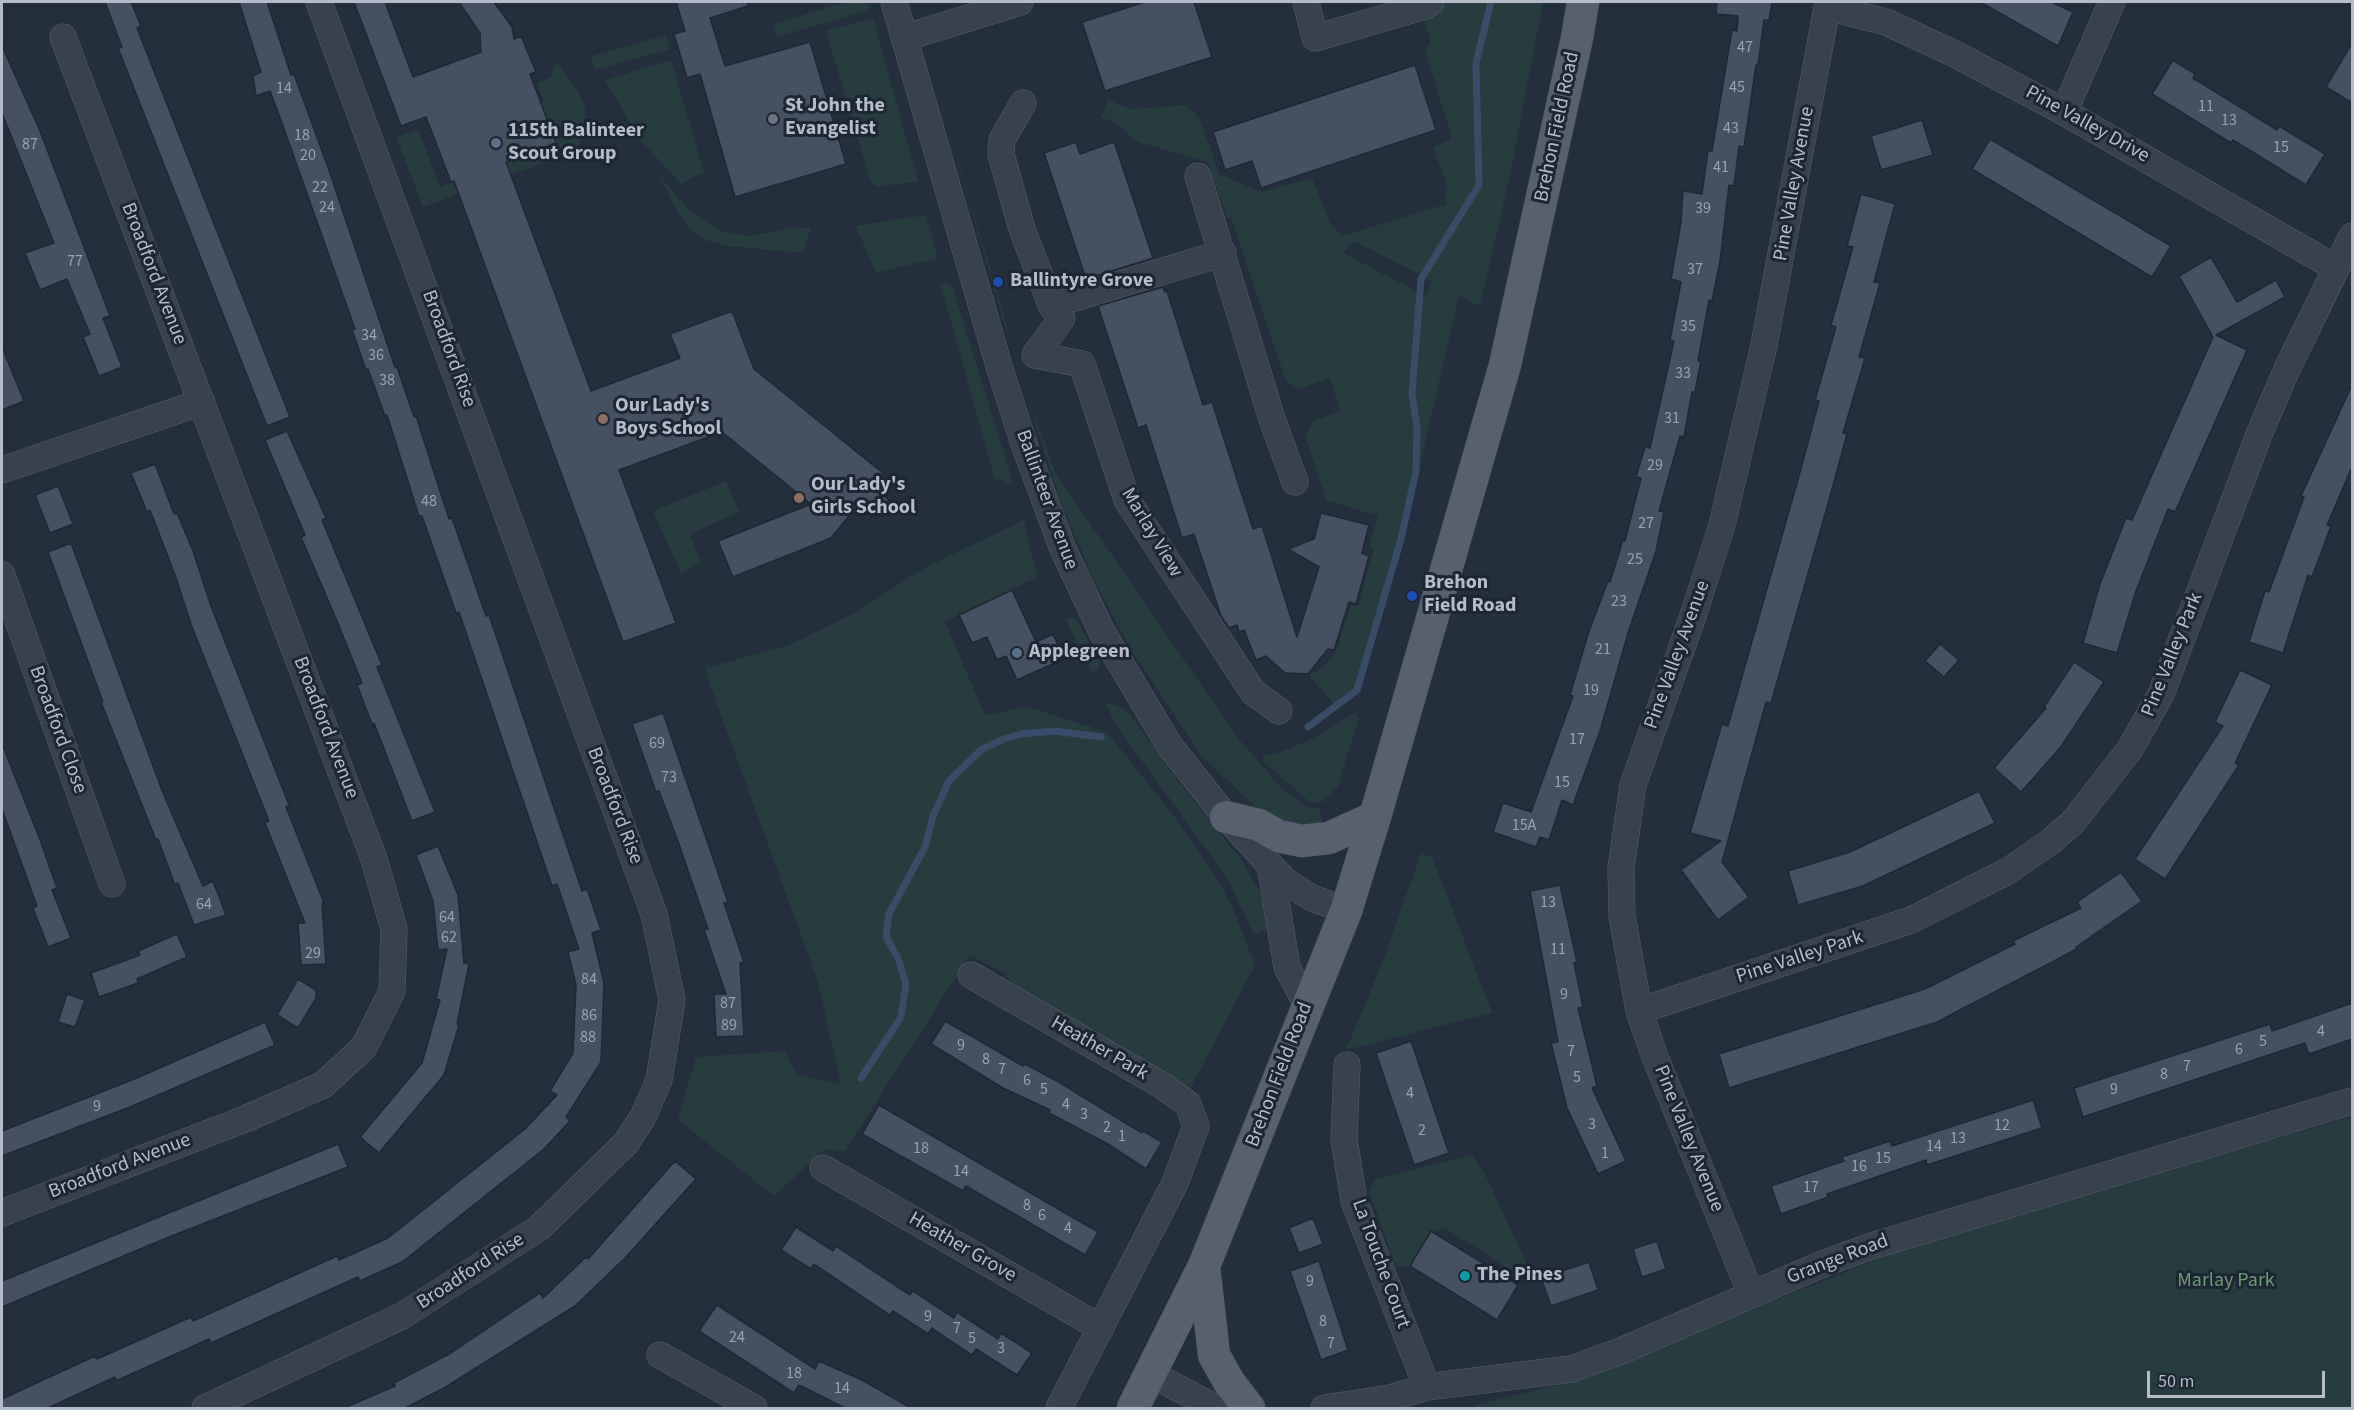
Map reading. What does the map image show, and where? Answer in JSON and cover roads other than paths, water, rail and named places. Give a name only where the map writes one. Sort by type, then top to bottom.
[{"type":"main road","name":"Brehon Field Road","points":[[1150,1374],[1204,1266],[1346,911],[1505,365],[1583,2]]},
{"type":"main road","points":[[1226,817],[1259,825],[1278,836],[1302,841],[1329,838],[1375,817]]},
{"type":"main road","points":[[1204,1266],[1214,1355],[1229,1382],[1249,1408]]},
{"type":"main road","points":[[1133,1408],[1150,1374]]},
{"type":"street","name":"Broadford Rise","points":[[205,1408],[402,1316],[539,1228],[626,1143],[643,1117],[659,1080],[672,1000],[654,914],[319,2]]},
{"type":"street","name":"Ballinteer Avenue","points":[[894,2],[999,366],[1046,507],[1102,633],[1169,745],[1226,817],[1284,880],[1302,893],[1346,911]]},
{"type":"street","points":[[904,38],[1020,2]]},
{"type":"street","points":[[1306,2],[1316,38],[1425,6],[1431,2]]},
{"type":"street","points":[[2064,112],[2112,2]]},
{"type":"street","name":"Pine Valley Drive","points":[[1828,4],[1886,22],[1955,54],[2064,112],[2336,268]]},
{"type":"street","name":"Pine Valley Avenue","points":[[1751,1294],[1655,1057],[1639,1011],[1622,916],[1621,868],[1633,785],[1694,613],[1722,525],[1778,279],[1828,4]]},
{"type":"street","name":"Broadford Avenue","points":[[2,1213],[245,1119],[323,1085],[364,1047],[392,991],[394,929],[374,859],[63,36]]},
{"type":"street","points":[[999,366],[1035,356],[1062,318],[1051,304],[1022,230],[1001,154],[1002,140],[1023,103]]},
{"type":"street","points":[[1198,176],[1272,419],[1295,482]]},
{"type":"street","name":"Pine Valley Park","points":[[1639,1011],[1911,920],[2008,871],[2050,842],[2073,822],[2130,749],[2161,694],[2260,432],[2352,236]]},
{"type":"street","points":[[1051,304],[1223,253]]},
{"type":"street","name":"Marlay View","points":[[1035,356],[1082,364],[1126,500],[1254,692],[1279,711]]},
{"type":"street","points":[[2,470],[202,402]]},
{"type":"street","name":"Broadford Close","points":[[2,575],[112,884]]},
{"type":"street","points":[[1270,865],[1287,967],[1307,1005]]},
{"type":"street","name":"Heather Park","points":[[971,975],[1145,1076],[1188,1104],[1196,1126],[1191,1145],[1175,1183],[1059,1408]]},
{"type":"street","name":"La Touche Court","points":[[1347,1065],[1344,1139],[1354,1201],[1427,1387]]},
{"type":"street","name":"Grange Road","points":[[1324,1408],[1389,1398],[1427,1387],[1571,1369],[1621,1352],[1825,1263],[1959,1217],[2352,1101]]},
{"type":"street","name":"Heather Grove","points":[[823,1167],[1101,1328]]},
{"type":"street","points":[[660,1355],[754,1408]]},
{"type":"street","points":[[1150,1374],[1216,1408]]},
{"type":"waterway","points":[[1308,727],[1357,690],[1401,539],[1416,471],[1417,428],[1412,394],[1421,279],[1479,185],[1476,63],[1491,2]]},
{"type":"waterway","points":[[861,1078],[901,1017],[906,984],[898,958],[886,937],[889,914],[925,847],[933,816],[949,781],[982,749],[1004,739],[1022,734],[1054,731],[1101,737]]},
{"type":"place","name":"St John the Evangelist","points":[[773,119]]},
{"type":"place","name":"115th Balinteer Scout Group","points":[[496,143]]},
{"type":"place","name":"Ballintyre Grove","points":[[998,282]]},
{"type":"place","name":"Our Lady's Boys School","points":[[603,419]]},
{"type":"place","name":"Our Lady's Girls School","points":[[799,498]]},
{"type":"place","name":"Brehon Field Road","points":[[1412,596]]},
{"type":"place","name":"Applegreen","points":[[1017,653]]},
{"type":"place","name":"The Pines","points":[[1465,1276]]},
{"type":"park label","name":"Marlay Park","points":[[2226,1282]]}]
